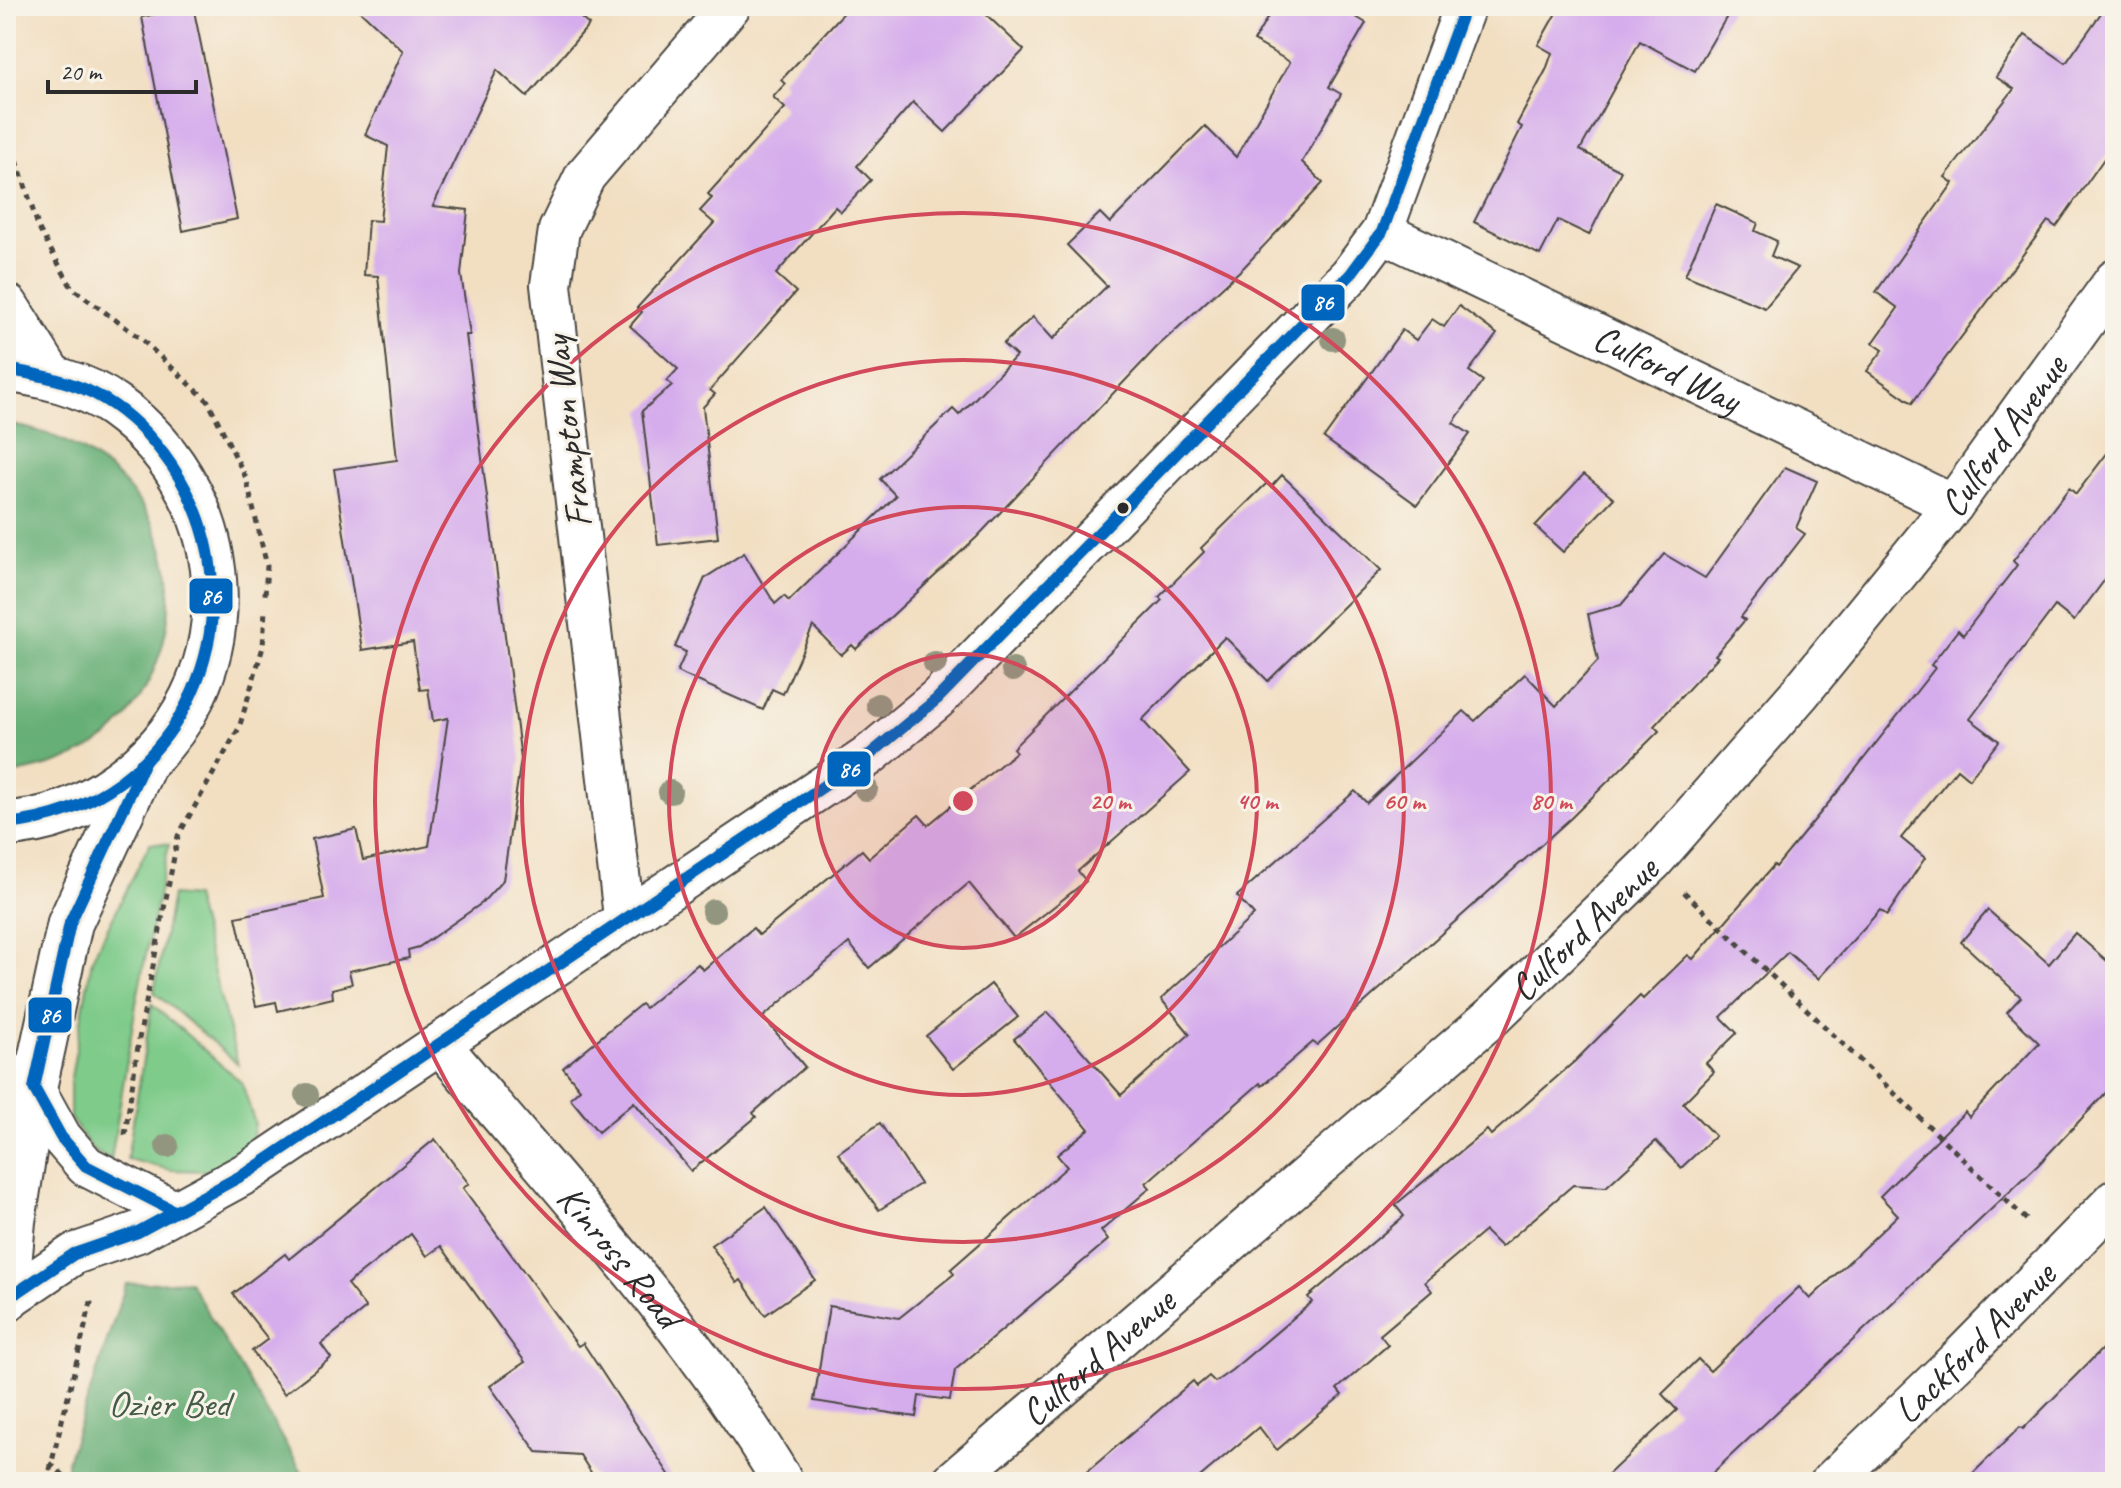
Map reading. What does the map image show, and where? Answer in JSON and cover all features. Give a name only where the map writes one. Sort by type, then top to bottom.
[{"type":"main road","points":[[6,306],[50,376]]},
{"type":"main road","points":[[6,369],[50,376],[113,405],[165,450],[200,510],[216,577],[212,647],[187,712],[143,766],[70,923],[34,1088],[13,1221],[6,1300]]},
{"type":"main road","points":[[6,824],[31,823],[91,802],[143,766]]},
{"type":"street","name":"Frampton Way","points":[[624,917],[551,285],[559,230],[585,176],[730,6]]},
{"type":"street","points":[[6,1300],[74,1254],[138,1232],[250,1171],[624,917],[867,757],[937,699],[1350,275],[1382,232],[1465,6]]},
{"type":"street","name":"Culford Way","points":[[1382,232],[1953,505]]},
{"type":"street","name":"Culford Avenue","points":[[952,1482],[1494,1015],[1652,862],[1799,694],[1953,505],[2115,280]]},
{"type":"street","name":"Kinross Road","points":[[440,1044],[694,1347],[744,1417],[783,1482]]},
{"type":"street","points":[[34,1088],[61,1137],[86,1166],[174,1211]]},
{"type":"street","name":"Lackford Avenue","points":[[1831,1482],[2115,1200]]},
{"type":"path","points":[[1652,862],[2062,1254]]},
{"type":"path","points":[[47,1482],[107,1243]]},
{"type":"path","points":[[50,1462],[71,1482]]},
{"type":"green space","points":[[6,424],[48,434],[85,452],[117,476],[142,506],[159,540],[168,578],[168,619],[157,662],[143,693],[107,737],[72,757],[6,775]]},
{"type":"green space","points":[[150,843],[169,844],[137,998],[111,1160],[94,1151],[70,1118],[70,1083],[92,959]]},
{"type":"green space","points":[[172,895],[194,897],[238,1064],[154,992]]},
{"type":"green space","points":[[152,1004],[242,1083],[255,1124],[250,1150],[211,1171],[171,1170],[127,1159]]},
{"type":"green space","name":"Ozier Bed","points":[[189,1281],[308,1482],[68,1482],[67,1461],[126,1284]]},
{"type":"building","points":[[193,6],[237,219],[183,231],[142,17]]},
{"type":"building","points":[[355,6],[567,6],[589,25],[527,97],[497,70],[433,206],[468,210],[461,274],[470,335],[466,335],[521,759],[503,880],[482,903],[419,947],[408,950],[409,958],[349,971],[352,984],[332,989],[333,998],[278,1011],[276,1002],[256,1006],[236,917],[324,898],[312,839],[356,829],[363,860],[429,846],[448,718],[433,721],[428,689],[420,690],[413,642],[362,650],[334,469],[397,460],[378,276],[364,275],[368,220],[380,221],[388,146],[365,135],[403,51]]},
{"type":"building","points":[[850,6],[977,6],[1024,50],[945,132],[913,102],[857,166],[871,180],[841,212],[835,207],[776,274],[796,292],[710,390],[715,394],[703,407],[718,538],[658,545],[642,411],[672,385],[667,381],[678,369],[630,326],[642,312],[637,308],[714,223],[700,211],[712,198],[708,194],[785,108],[773,97],[785,84],[781,80]]},
{"type":"building","points":[[1274,6],[1338,6],[1366,23],[1329,87],[1341,94],[1302,162],[1323,183],[1244,267],[1157,347],[977,537],[856,649],[852,645],[841,655],[813,626],[783,694],[772,689],[763,710],[677,672],[686,652],[675,647],[705,578],[744,553],[775,604],[784,596],[789,601],[896,496],[880,479],[953,409],[959,415],[1016,356],[1003,344],[1033,317],[1053,339],[1107,286],[1067,245],[1100,213],[1110,223],[1205,126],[1236,157],[1290,62],[1254,41]]},
{"type":"building","points":[[1560,6],[1733,6],[1695,71],[1640,41],[1580,150],[1621,171],[1589,235],[1558,220],[1540,255],[1474,222],[1522,127],[1517,124],[1546,70],[1552,53],[1538,45]]},
{"type":"building","points":[[2106,6],[2115,6],[2115,143],[2056,227],[2048,221],[1912,403],[1867,371],[1883,350],[1873,343],[1898,308],[1876,292],[1953,183],[1945,177],[2014,89],[1996,77],[2025,35],[2066,63]]},
{"type":"building","points":[[1716,204],[1758,223],[1755,231],[1777,241],[1771,256],[1798,268],[1765,308],[1685,275]]},
{"type":"building","points":[[1459,306],[1497,334],[1469,371],[1483,381],[1453,423],[1470,434],[1417,505],[1324,438],[1402,330],[1416,340],[1432,319],[1444,327]]},
{"type":"building","points":[[2115,443],[2115,566],[2074,621],[2055,606],[1970,719],[1999,741],[1969,779],[1957,769],[1901,838],[1925,858],[1887,915],[1880,910],[1818,979],[1788,952],[1721,1017],[1737,1033],[1706,1063],[1714,1072],[1683,1103],[1715,1136],[1681,1168],[1656,1141],[1606,1187],[1573,1185],[1501,1247],[1485,1231],[1425,1282],[1432,1291],[1380,1335],[1388,1345],[1337,1389],[1342,1395],[1277,1450],[1259,1427],[1194,1482],[1075,1482],[1193,1381],[1197,1386],[1209,1376],[1215,1382],[1232,1370],[1312,1302],[1308,1297],[1404,1216],[1395,1205],[1487,1130],[1491,1135],[1575,1061],[1640,996],[1643,999],[1688,955],[1693,959],[1774,865],[1776,867],[1840,789],[1935,668],[1931,665],[1958,630],[1963,635],[2017,565],[2013,561],[2069,488],[2076,494]]},
{"type":"building","points":[[1785,467],[1817,481],[1796,528],[1805,534],[1741,617],[1745,620],[1715,655],[1718,657],[1654,726],[1659,731],[1571,818],[1317,1045],[1313,1042],[1262,1086],[1260,1083],[1146,1183],[1150,1188],[1101,1231],[1108,1240],[955,1370],[950,1400],[919,1396],[916,1417],[814,1401],[829,1306],[899,1318],[954,1274],[951,1269],[1067,1167],[1057,1155],[1089,1129],[1014,1039],[1048,1012],[1121,1095],[1190,1034],[1161,999],[1254,915],[1237,896],[1355,791],[1367,803],[1464,711],[1475,721],[1525,674],[1556,706],[1598,661],[1588,614],[1621,605],[1664,554],[1705,578]]},
{"type":"building","points":[[1584,474],[1614,498],[1563,552],[1535,526]]},
{"type":"building","points":[[1282,475],[1381,570],[1268,681],[1225,637],[1142,720],[1190,772],[1078,871],[1086,881],[1014,938],[969,883],[869,968],[849,943],[763,1017],[805,1067],[753,1113],[756,1117],[691,1171],[634,1102],[598,1132],[570,1098],[580,1089],[563,1068],[641,1004],[645,1008],[698,964],[703,970],[753,928],[759,935],[862,850],[869,858],[919,815],[928,825],[1016,752],[1013,748],[1162,600],[1159,597],[1204,552],[1201,548],[1267,483],[1271,487]]},
{"type":"building","points":[[1988,910],[2049,964],[2075,933],[2115,968],[2115,1083],[2038,1165],[1703,1482],[1600,1482],[1677,1410],[1662,1394],[1698,1359],[1710,1371],[1799,1287],[1810,1299],[1898,1215],[1880,1196],[1965,1112],[1969,1117],[2039,1043],[2007,1012],[2021,997],[1961,942]]},
{"type":"building","points":[[991,984],[1018,1017],[953,1069],[926,1036]]},
{"type":"building","points":[[880,1123],[920,1184],[879,1210],[838,1153]]},
{"type":"building","points":[[435,1139],[469,1184],[463,1188],[578,1346],[583,1343],[674,1482],[597,1482],[580,1455],[537,1452],[490,1386],[525,1362],[441,1246],[427,1256],[411,1234],[347,1284],[366,1308],[321,1344],[331,1358],[284,1394],[252,1351],[268,1339],[233,1294],[285,1254],[289,1259]]},
{"type":"building","points":[[766,1207],[815,1280],[765,1315],[741,1280],[737,1283],[711,1245]]},
{"type":"building","points":[[2115,1336],[2115,1471],[2104,1482],[1964,1482],[2020,1427],[2023,1429]]},
{"type":"transit line","name":"86","points":[[6,1300],[74,1254],[138,1232],[250,1171],[867,757],[937,699],[1350,275],[1382,232],[1465,6]]},
{"type":"transit line","name":"86","points":[[6,369],[44,376],[93,393],[114,405],[142,429],[172,466],[200,522],[212,581],[209,639],[192,693],[162,742],[120,782],[68,810],[6,824]]},
{"type":"transit line","name":"86","points":[[143,766],[70,923],[34,1088],[61,1137],[86,1166],[174,1211]]}]
